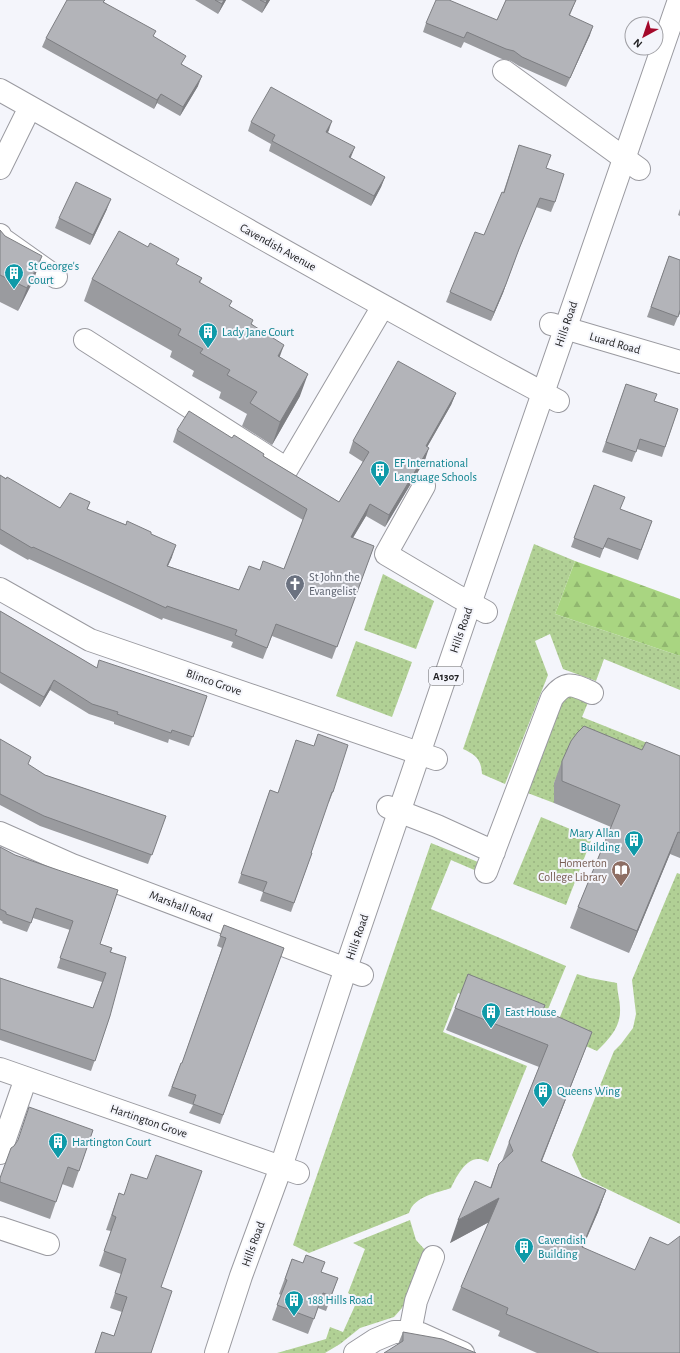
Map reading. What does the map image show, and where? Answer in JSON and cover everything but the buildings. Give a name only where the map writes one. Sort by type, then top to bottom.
[{"type":"street","name":"Hills Road","points":[[216,1353],[241,1276],[289,1170],[354,972],[393,809],[428,756],[550,397],[558,326],[631,163],[679,0]]},
{"type":"street","points":[[504,71],[631,163]]},
{"type":"street","name":"Cavendish Avenue","points":[[0,90],[383,306],[550,397]]},
{"type":"street","points":[[0,168],[30,107]]},
{"type":"street","points":[[0,236],[56,278]]},
{"type":"street","points":[[85,340],[287,469],[383,306]]},
{"type":"street","name":"Luard Road","points":[[558,326],[680,362]]},
{"type":"street","points":[[424,486],[386,554],[478,608]]},
{"type":"street","name":"Blinco Grove","points":[[0,589],[90,640],[428,756]]},
{"type":"street","points":[[486,872],[552,698],[559,688],[573,685],[592,693]]},
{"type":"street","points":[[393,809],[437,826],[494,852]]},
{"type":"street","name":"Marshall Road","points":[[0,834],[72,865],[354,972]]},
{"type":"street","name":"Hartington Grove","points":[[0,1069],[289,1170]]},
{"type":"street","points":[[0,1153],[26,1078]]},
{"type":"street","points":[[0,1228],[48,1244]]},
{"type":"street","points":[[410,1332],[416,1301],[432,1256]]},
{"type":"street","points":[[355,1353],[375,1340],[394,1332],[421,1334],[463,1353]]},
{"type":"green space","points":[[534,544],[575,561],[555,614],[680,656],[680,690],[604,659],[596,681],[563,669],[550,634],[535,641],[548,675],[505,784],[482,774],[477,758],[463,749]]},
{"type":"green space","points":[[575,561],[680,599],[680,656],[555,614]]},
{"type":"green space","points":[[383,574],[434,601],[416,649],[364,630]]},
{"type":"green space","points":[[356,641],[412,662],[392,717],[336,696]]},
{"type":"green space","points":[[568,693],[589,700],[582,717],[680,756],[563,763],[554,783],[554,803],[525,792],[561,697]]},
{"type":"green space","points":[[541,817],[592,838],[566,905],[513,884]]},
{"type":"green space","points":[[431,843],[483,864],[479,872],[451,860],[431,909],[566,966],[541,1026],[458,993],[443,1032],[527,1066],[488,1162],[479,1159],[470,1162],[462,1169],[451,1188],[421,1199],[412,1207],[409,1213],[309,1253],[293,1245]]},
{"type":"green space","points":[[677,873],[680,874],[680,1224],[582,1177],[572,1155],[614,1051],[633,1028],[636,1014],[632,980]]},
{"type":"green space","points":[[577,974],[617,983],[620,1005],[619,1021],[614,1032],[597,1051],[554,1032]]},
{"type":"green space","points":[[410,1220],[416,1240],[426,1251],[402,1308],[394,1317],[360,1328],[340,1344],[325,1353],[277,1353],[326,1339],[330,1327],[343,1332],[358,1299],[348,1293],[365,1249],[353,1243]]},
{"type":"place","name":"St George's Court","points":[[14,290]]},
{"type":"place","name":"Lady Jane Court","points":[[208,349]]},
{"type":"place","name":"EF International Language Schools","points":[[380,487]]},
{"type":"place","name":"St John the Evangelist","points":[[295,601]]},
{"type":"place","name":"Mary Allan Building","points":[[634,857]]},
{"type":"place","name":"Homerton College Library","points":[[621,887]]},
{"type":"place","name":"East House","points":[[491,1029]]},
{"type":"place","name":"Queens Wing","points":[[543,1108]]},
{"type":"place","name":"Hartington Court","points":[[58,1159]]},
{"type":"place","name":"Cavendish Building","points":[[524,1264]]},
{"type":"place","name":"188 Hills Road","points":[[294,1317]]}]
